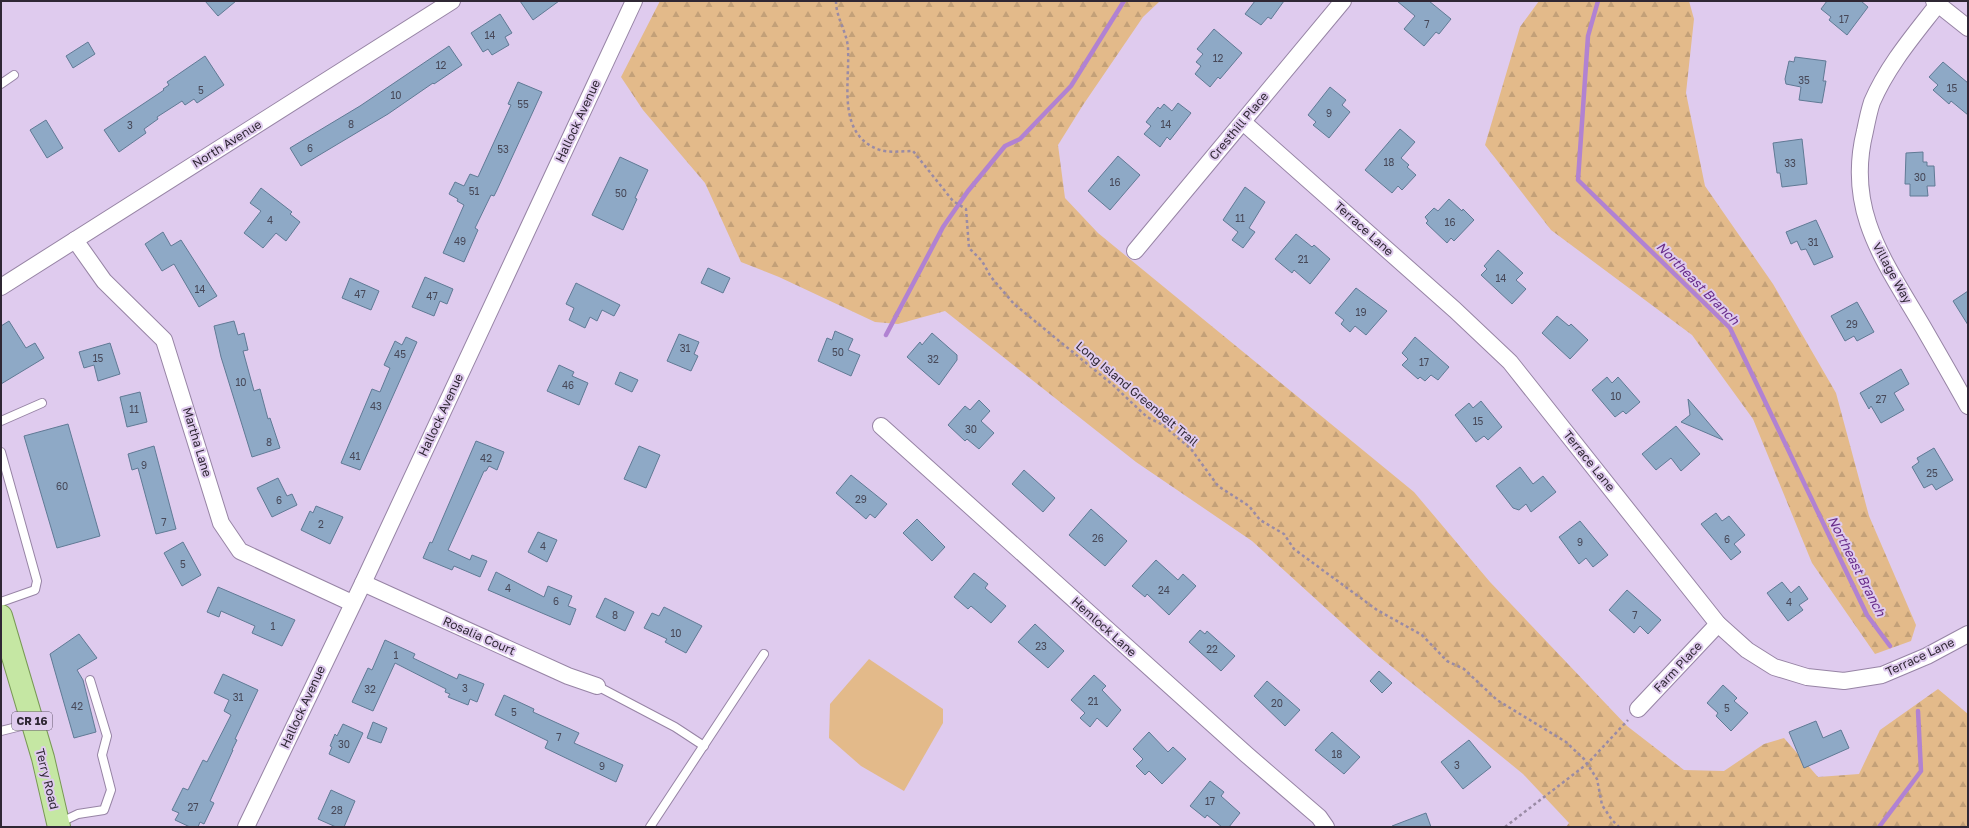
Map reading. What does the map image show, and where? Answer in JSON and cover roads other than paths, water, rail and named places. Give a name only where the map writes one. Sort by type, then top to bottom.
[{"type":"main road","name":"Terry Road","points":[[2,626],[33,722],[58,825]]},
{"type":"street","name":"North Avenue","points":[[1,287],[452,1]]},
{"type":"street","name":"Hallock Avenue","points":[[246,827],[362,583],[634,1]]},
{"type":"street","name":"Cresthill Place","points":[[1135,251],[1343,1]]},
{"type":"street","points":[[1936,3],[1968,28]]},
{"type":"street","name":"Village Way","points":[[1936,3],[1891,66],[1872,102],[1862,141],[1858,176],[1867,224],[1886,267],[1923,327],[1968,406]]},
{"type":"street","name":"Terrace Lane","points":[[1243,122],[1455,310],[1510,362],[1718,624],[1747,650],[1774,667],[1807,677],[1844,681],[1882,675],[1927,656],[1968,634]]},
{"type":"street","name":"Martha Lane","points":[[75,240],[104,281],[164,340],[221,523],[240,551],[352,603]]},
{"type":"street","name":"Hemlock Lane","points":[[881,426],[1246,755],[1319,817],[1326,827]]},
{"type":"street","name":"Rosalia Court","points":[[362,583],[568,676],[597,686]]},
{"type":"street","name":"Farm Place","points":[[1638,709],[1718,624]]},
{"type":"lane","points":[[1,84],[14,75]]},
{"type":"lane","points":[[1,421],[42,403]]},
{"type":"lane","points":[[1,452],[37,581],[35,590],[1,602]]},
{"type":"lane","points":[[650,827],[764,654]]},
{"type":"lane","points":[[58,825],[78,814],[104,810],[111,790],[102,755],[108,736],[90,680]]},
{"type":"lane","points":[[597,686],[675,727],[704,746]]},
{"type":"lane","points":[[1,731],[33,722]]},
{"type":"waterway","points":[[886,335],[943,227],[968,191],[1005,146],[1020,139],[1071,86],[1124,1]]},
{"type":"waterway","name":"Northeast Branch","points":[[1598,1],[1588,36],[1578,180],[1730,328],[1867,615],[1890,646]]},
{"type":"waterway","name":"Northeast Branch","points":[[1879,827],[1921,771],[1918,711]]}]
